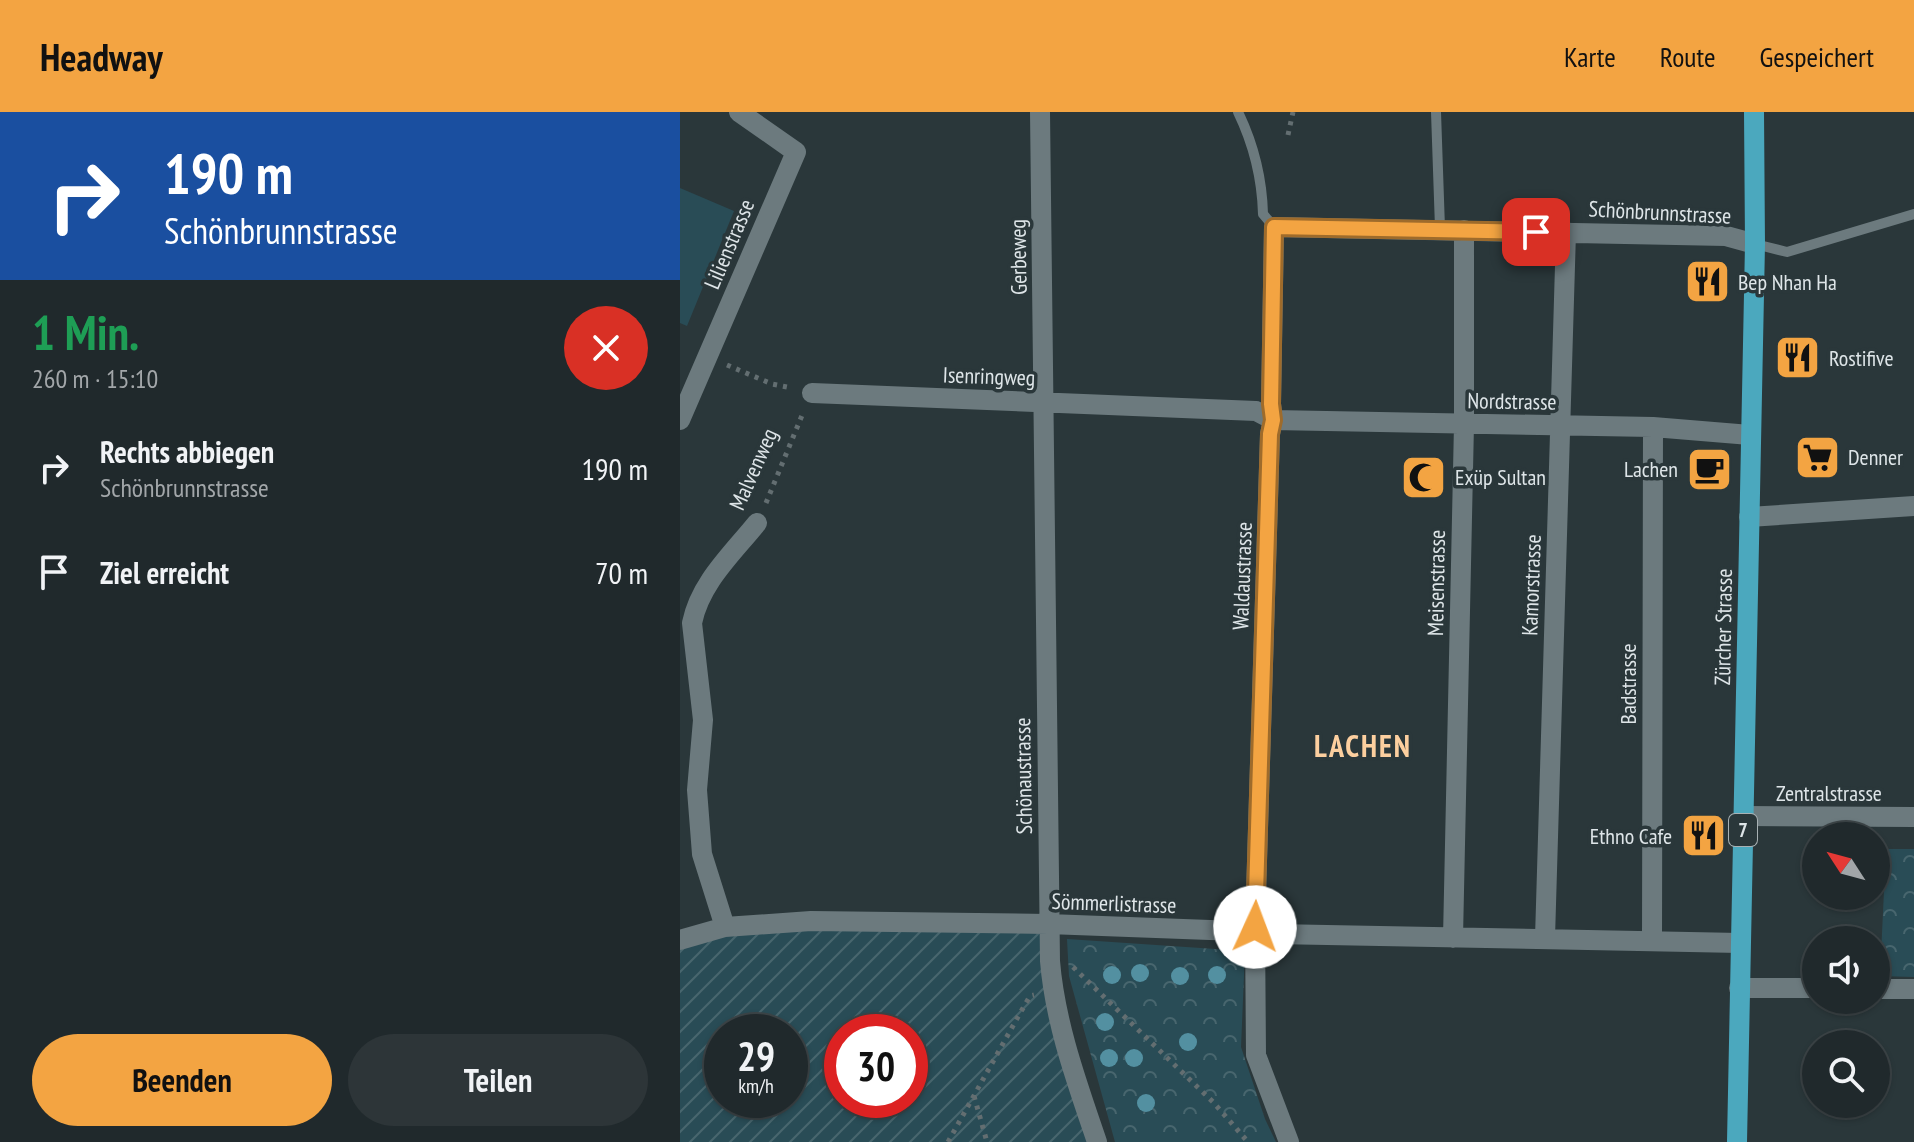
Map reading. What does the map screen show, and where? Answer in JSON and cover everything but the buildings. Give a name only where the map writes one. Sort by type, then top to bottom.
[{"type":"main road","name":"Zürcher Strasse","points":[[1737,1142],[1755,244],[1754,112]]},
{"type":"street","name":"Lilienstrasse","points":[[680,420],[796,152],[739,112]]},
{"type":"street","name":"Gerbeweg","points":[[1040,112],[1043,402]]},
{"type":"street","name":"Schönbrunnstrasse","points":[[1274,227],[1726,236],[1755,244]]},
{"type":"street","name":"Waldaustrasse","points":[[1274,227],[1273,420],[1270,434],[1255,927],[1256,1055],[1289,1142]]},
{"type":"street","name":"Meisenstrasse","points":[[1453,938],[1464,424],[1464,230]]},
{"type":"street","name":"Kamorstrasse","points":[[1545,938],[1566,232]]},
{"type":"street","name":"Isenringweg","points":[[812,393],[1256,411],[1273,420]]},
{"type":"street","name":"Schönaustrasse","points":[[1043,402],[1048,924],[1052,989],[1075,1076],[1097,1142]]},
{"type":"street","name":"Nordstrasse","points":[[1273,420],[1653,427],[1750,435]]},
{"type":"street","name":"Badstrasse","points":[[1652,940],[1653,427]]},
{"type":"street","points":[[1749,517],[1914,506]]},
{"type":"street","name":"Malvenweg","points":[[725,927],[702,854],[697,790],[703,720],[692,623],[706,587],[757,523]]},
{"type":"street","name":"Zentralstrasse","points":[[1744,816],[1914,817]]},
{"type":"street","name":"Sömmerlistrasse","points":[[680,940],[725,927],[811,921],[1048,924],[1237,931],[1255,927],[1274,934],[1740,943]]},
{"type":"street","points":[[1739,988],[1802,988]]},
{"type":"street","points":[[1890,989],[1914,989]]},
{"type":"lane","points":[[1238,112],[1254,145],[1263,214],[1274,227]]},
{"type":"lane","points":[[1436,112],[1440,228]]},
{"type":"lane","points":[[1755,244],[1787,252],[1914,214]]},
{"type":"path","points":[[1288,135],[1293,112]]},
{"type":"path","points":[[707,357],[772,384],[812,393]]},
{"type":"path","name":"Malvenweg","points":[[757,523],[812,393]]},
{"type":"path","points":[[1064,968],[1074,967],[1213,1102],[1248,1142]]},
{"type":"path","points":[[948,1142],[1030,996],[1052,989]]},
{"type":"path","points":[[974,1095],[987,1142]]},
{"type":"green space","points":[[680,188],[734,211],[687,326],[680,323]]},
{"type":"green space","points":[[1890,849],[1914,849],[1914,977],[1890,976],[1890,926],[1882,926],[1883,910],[1890,910]]},
{"type":"green space","points":[[1048,924],[1094,1142],[680,1142],[680,940],[725,927]]},
{"type":"green space","points":[[1067,939],[1245,951],[1241,1047],[1276,1142],[1115,1142],[1069,976]]},
{"type":"place","name":"Bep Nhan Ha","points":[[1707,282]]},
{"type":"place","name":"Rostifive","points":[[1798,358]]},
{"type":"place","name":"Denner","points":[[1817,457]]},
{"type":"place","name":"Lachen","points":[[1709,469]]},
{"type":"place","name":"Exüp Sultan","points":[[1424,477]]},
{"type":"place","name":"Ethno Cafe","points":[[1703,836]]},
{"type":"district","name":"LACHEN","points":[[1363,745]]},
{"type":"route","points":[[1255,927],[1270,434],[1273,420],[1274,227],[1536,232]]}]
